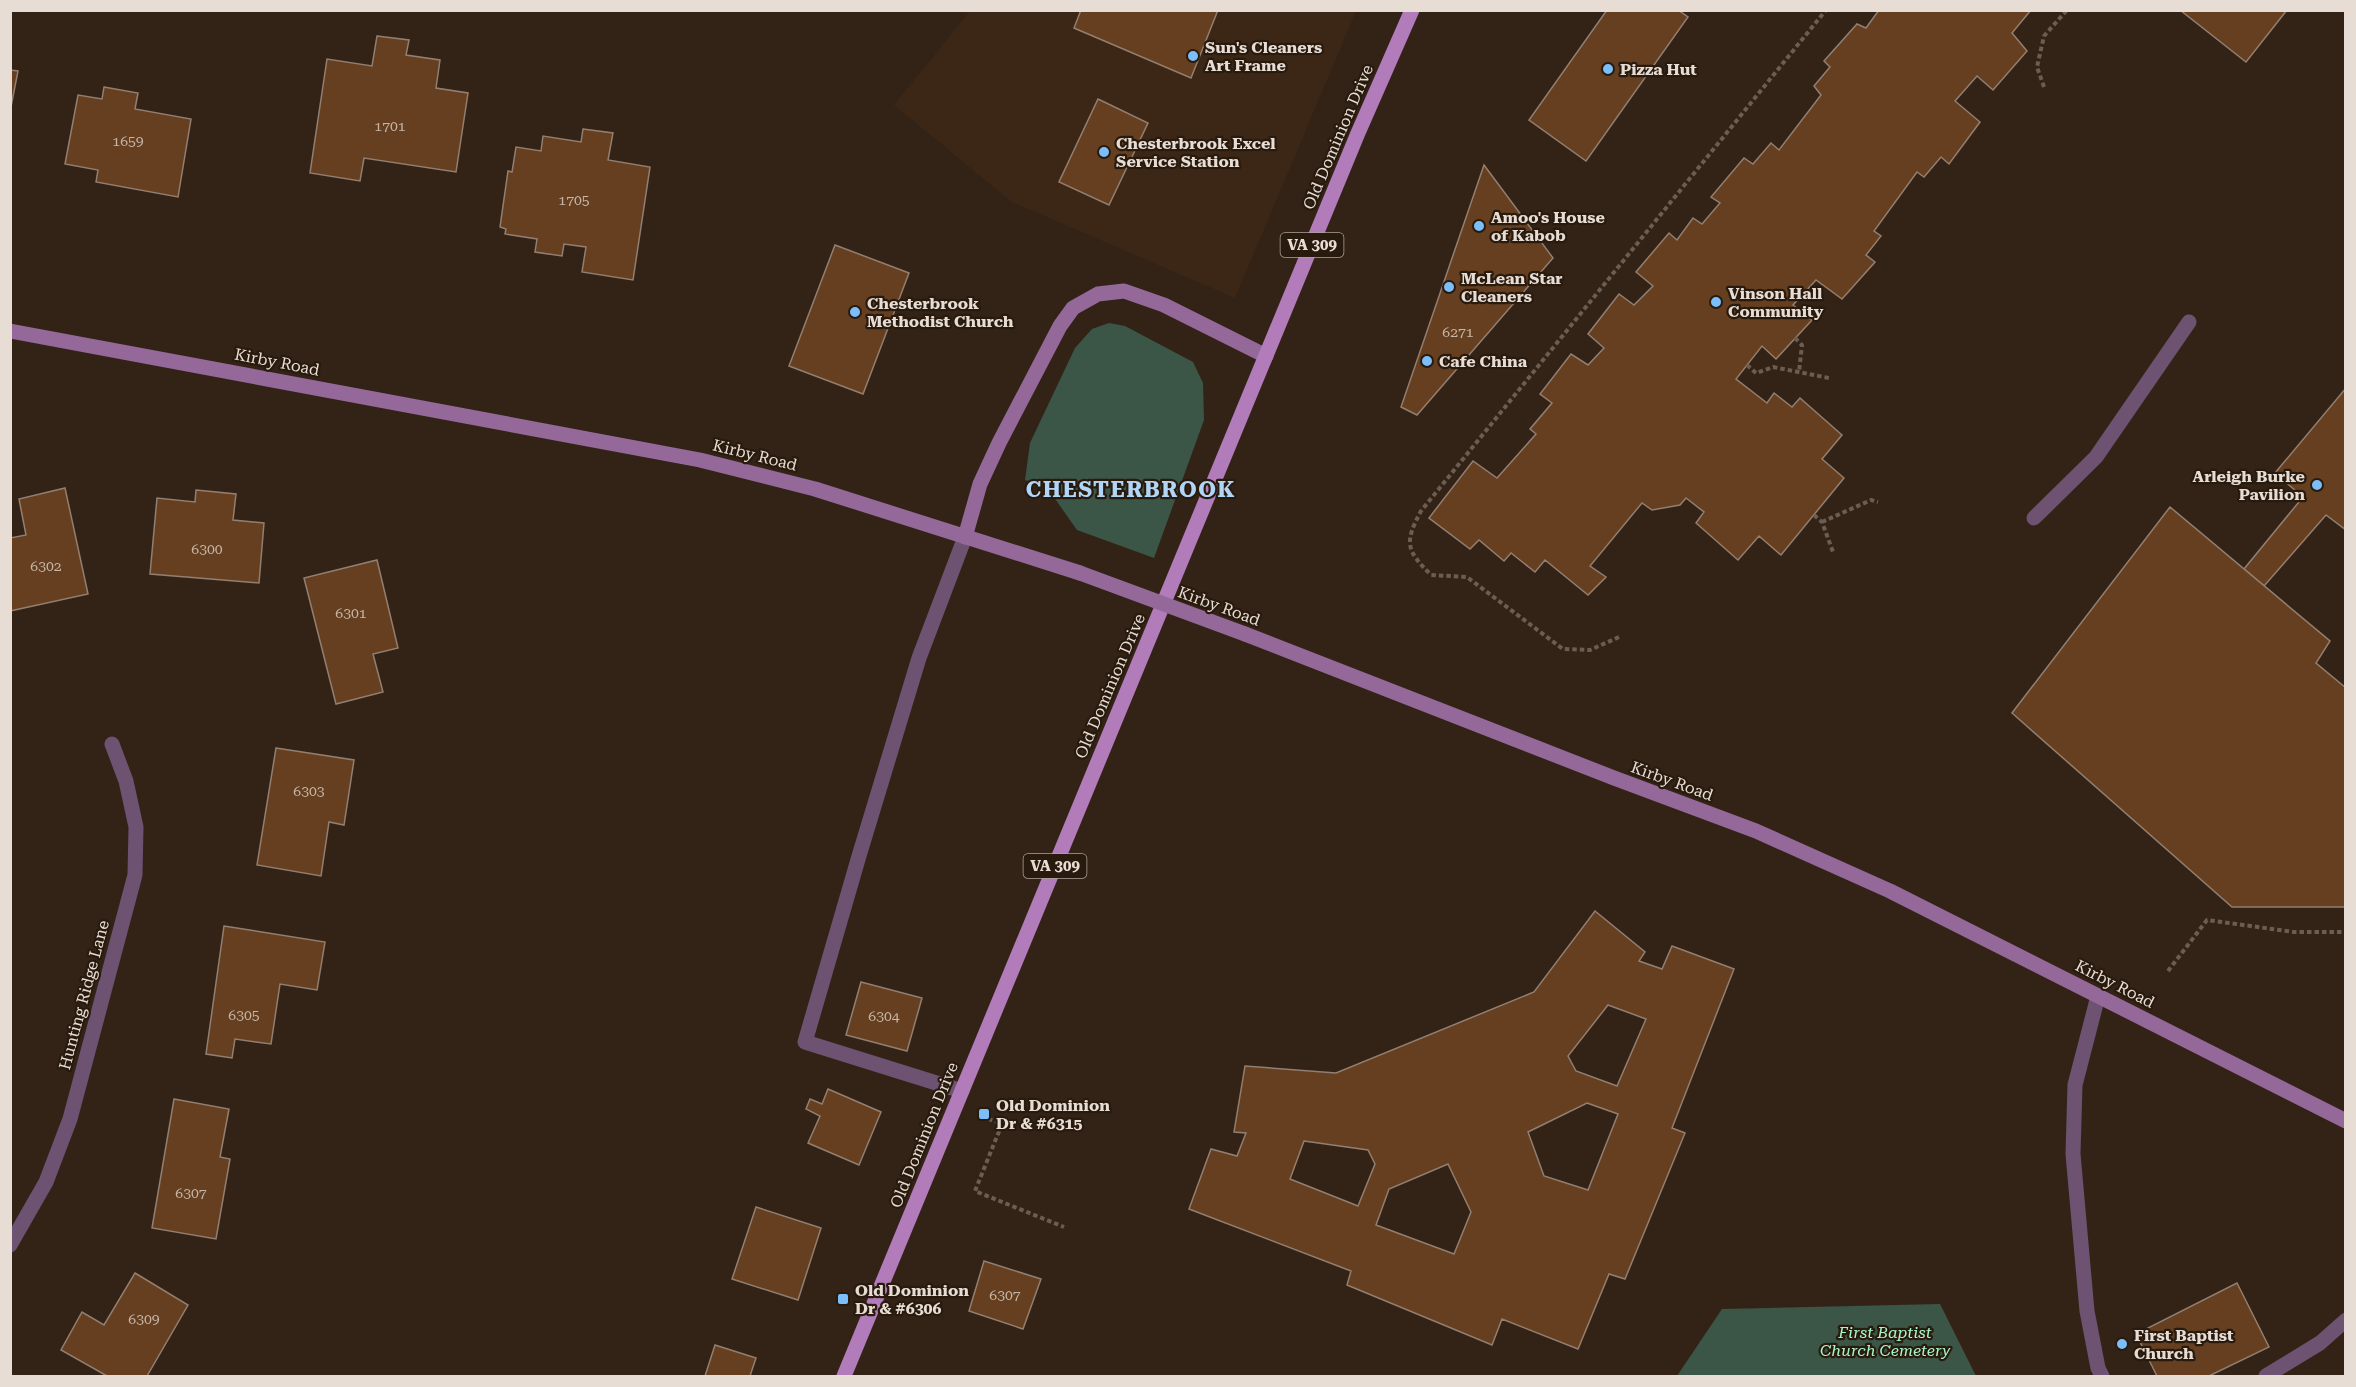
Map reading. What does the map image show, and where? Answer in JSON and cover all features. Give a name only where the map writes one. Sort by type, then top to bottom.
[{"type":"main road","name":"Old Dominion Drive","points":[[844,1377],[1358,133],[1412,10]]},
{"type":"main road","points":[[965,537],[980,484],[999,443],[1060,326],[1073,308],[1098,294],[1124,291],[1164,305],[1266,357]]},
{"type":"main road","name":"Kirby Road","points":[[10,331],[700,460],[815,489],[1080,573],[1245,634],[1603,774],[1756,831],[1890,891],[2346,1121]]},
{"type":"street","points":[[2034,518],[2096,458],[2189,322]]},
{"type":"street","points":[[962,1091],[805,1042],[862,845],[920,658],[965,537]]},
{"type":"street","name":"Hunting Ridge Lane","points":[[10,1245],[46,1182],[70,1119],[135,875],[136,828],[126,781],[112,744]]},
{"type":"street","points":[[2098,996],[2074,1091],[2073,1154],[2087,1311],[2098,1368],[2102,1377]]},
{"type":"street","points":[[2266,1377],[2320,1343],[2346,1320]]},
{"type":"path","points":[[1619,637],[1590,650],[1563,649],[1467,577],[1431,575],[1412,556],[1410,532],[1421,511],[1826,10]]},
{"type":"path","points":[[2044,87],[2037,67],[2044,36],[2067,10]]},
{"type":"path","points":[[1794,338],[1802,345],[1799,372]]},
{"type":"path","points":[[1747,365],[1756,373],[1773,367],[1829,378]]},
{"type":"path","points":[[1822,522],[1871,500],[1878,502]]},
{"type":"path","points":[[1814,515],[1822,522],[1833,552]]},
{"type":"path","points":[[2168,971],[2207,920],[2294,932],[2346,932]]},
{"type":"path","points":[[956,1106],[1002,1124],[975,1191],[1064,1227]]},
{"type":"shaded area","points":[[970,11],[1356,11],[1235,298],[1012,202],[894,105]]},
{"type":"green space","points":[[1109,323],[1125,326],[1193,362],[1203,383],[1204,420],[1154,558],[1077,530],[1046,486],[1025,480],[1030,443],[1075,348],[1092,329]]},
{"type":"green space","name":"First Baptist Church Cemetery","points":[[1940,1304],[1976,1376],[1677,1376],[1722,1309]]},
{"type":"building","points":[[1081,10],[1218,10],[1191,78],[1074,28]]},
{"type":"building","name":"Pizza Hut","points":[[1607,10],[1678,10],[1688,17],[1586,161],[1529,120]]},
{"type":"building","name":"Vinson Hall Community","points":[[1879,10],[2031,10],[2012,33],[2027,51],[1993,90],[1977,76],[1955,101],[1980,122],[1949,164],[1941,157],[1924,177],[1917,172],[1874,231],[1881,236],[1866,255],[1875,262],[1842,299],[1816,280],[1793,305],[1812,320],[1776,359],[1762,346],[1736,379],[1767,403],[1774,393],[1792,407],[1800,398],[1842,435],[1822,459],[1844,478],[1781,555],[1759,536],[1738,560],[1696,523],[1704,512],[1686,498],[1680,505],[1652,510],[1642,503],[1590,566],[1606,577],[1588,595],[1545,560],[1535,572],[1511,553],[1504,561],[1479,540],[1470,549],[1429,518],[1473,461],[1497,478],[1536,434],[1530,429],[1552,403],[1540,394],[1571,354],[1588,365],[1604,348],[1588,334],[1619,294],[1634,305],[1653,286],[1636,272],[1669,233],[1677,240],[1693,218],[1702,224],[1720,203],[1711,197],[1744,158],[1753,164],[1771,143],[1779,150],[1821,95],[1814,86],[1830,67],[1824,61],[1857,24],[1866,28]]},
{"type":"building","points":[[2180,10],[2287,10],[2246,62]]},
{"type":"building","points":[[377,36],[409,40],[406,55],[440,60],[436,88],[468,93],[456,172],[364,158],[360,181],[310,173],[327,59],[372,66]]},
{"type":"building","points":[[10,70],[18,71],[10,112]]},
{"type":"building","points":[[104,87],[138,93],[135,109],[191,119],[178,197],[96,182],[98,170],[65,164],[78,95],[102,99]]},
{"type":"building","name":"Chesterbrook Excel Service Station","points":[[1098,99],[1148,123],[1109,205],[1059,182]]},
{"type":"building","points":[[583,129],[613,133],[608,160],[650,167],[633,280],[582,272],[586,247],[564,244],[562,256],[535,252],[537,239],[505,234],[506,229],[500,227],[508,171],[512,172],[516,147],[541,151],[543,136],[581,142]]},
{"type":"building","points":[[1484,165],[1553,258],[1417,415],[1401,407]]},
{"type":"building","points":[[835,245],[909,273],[863,394],[789,366]]},
{"type":"building","name":"Arleigh Burke Pavilion","points":[[2346,388],[2346,530],[2326,515],[2264,586],[2244,569],[2303,497],[2275,473]]},
{"type":"building","points":[[65,488],[88,594],[10,611],[10,538],[26,535],[19,499]]},
{"type":"building","points":[[196,490],[236,494],[233,520],[264,523],[259,583],[150,574],[157,498],[195,502]]},
{"type":"building","points":[[2170,507],[2330,641],[2316,663],[2346,688],[2346,907],[2232,907],[2012,713]]},
{"type":"building","points":[[377,560],[398,648],[373,654],[383,692],[336,704],[304,578]]},
{"type":"building","points":[[276,748],[354,760],[344,825],[329,822],[321,876],[257,865]]},
{"type":"building","points":[[1595,911],[1645,952],[1639,961],[1662,969],[1672,946],[1734,969],[1672,1128],[1685,1133],[1625,1279],[1609,1274],[1578,1349],[1502,1319],[1492,1345],[1347,1285],[1351,1271],[1189,1209],[1211,1149],[1237,1156],[1246,1133],[1234,1132],[1245,1066],[1336,1073],[1534,992]],"holes":[[[1608,1005],[1646,1019],[1617,1086],[1576,1071],[1568,1056]],[[1587,1103],[1618,1114],[1588,1190],[1544,1176],[1528,1132]],[[1304,1141],[1368,1150],[1375,1164],[1358,1206],[1290,1179]],[[1448,1164],[1471,1212],[1454,1254],[1376,1225],[1389,1189]]]},
{"type":"building","points":[[224,926],[325,942],[317,990],[280,984],[271,1044],[235,1039],[232,1058],[206,1054]]},
{"type":"building","points":[[861,982],[922,998],[907,1051],[846,1035]]},
{"type":"building","points":[[828,1089],[881,1112],[859,1165],[808,1143],[820,1116],[806,1109],[810,1099],[822,1104]]},
{"type":"building","points":[[174,1099],[229,1109],[220,1157],[230,1159],[216,1239],[152,1228]]},
{"type":"building","points":[[756,1207],[821,1228],[798,1300],[732,1279]]},
{"type":"building","points":[[984,1261],[1041,1279],[1023,1329],[969,1311]]},
{"type":"building","points":[[135,1273],[188,1305],[147,1376],[107,1376],[61,1350],[82,1312],[104,1325]]},
{"type":"building","points":[[2237,1283],[2269,1347],[2209,1376],[2157,1376],[2136,1334]]},
{"type":"building","points":[[715,1345],[756,1358],[750,1376],[705,1376]]},
{"type":"place","name":"Sun's Cleaners Art Frame","points":[[1193,56]]},
{"type":"place","name":"Pizza Hut","points":[[1608,69]]},
{"type":"place","name":"Chesterbrook Excel Service Station","points":[[1104,152]]},
{"type":"place","name":"Amoo's House of Kabob","points":[[1479,226]]},
{"type":"place","name":"McLean Star Cleaners","points":[[1449,287]]},
{"type":"place","name":"Vinson Hall Community","points":[[1716,302]]},
{"type":"place","name":"Chesterbrook Methodist Church","points":[[855,312]]},
{"type":"place","name":"Cafe China","points":[[1427,361]]},
{"type":"place","name":"Arleigh Burke Pavilion","points":[[2317,485]]},
{"type":"place","name":"Old Dominion Dr & #6315","points":[[984,1114]]},
{"type":"place","name":"Old Dominion Dr & #6306","points":[[843,1299]]},
{"type":"place","name":"First Baptist Church","points":[[2122,1344]]},
{"type":"district","name":"CHESTERBROOK","points":[[1131,489]]}]
